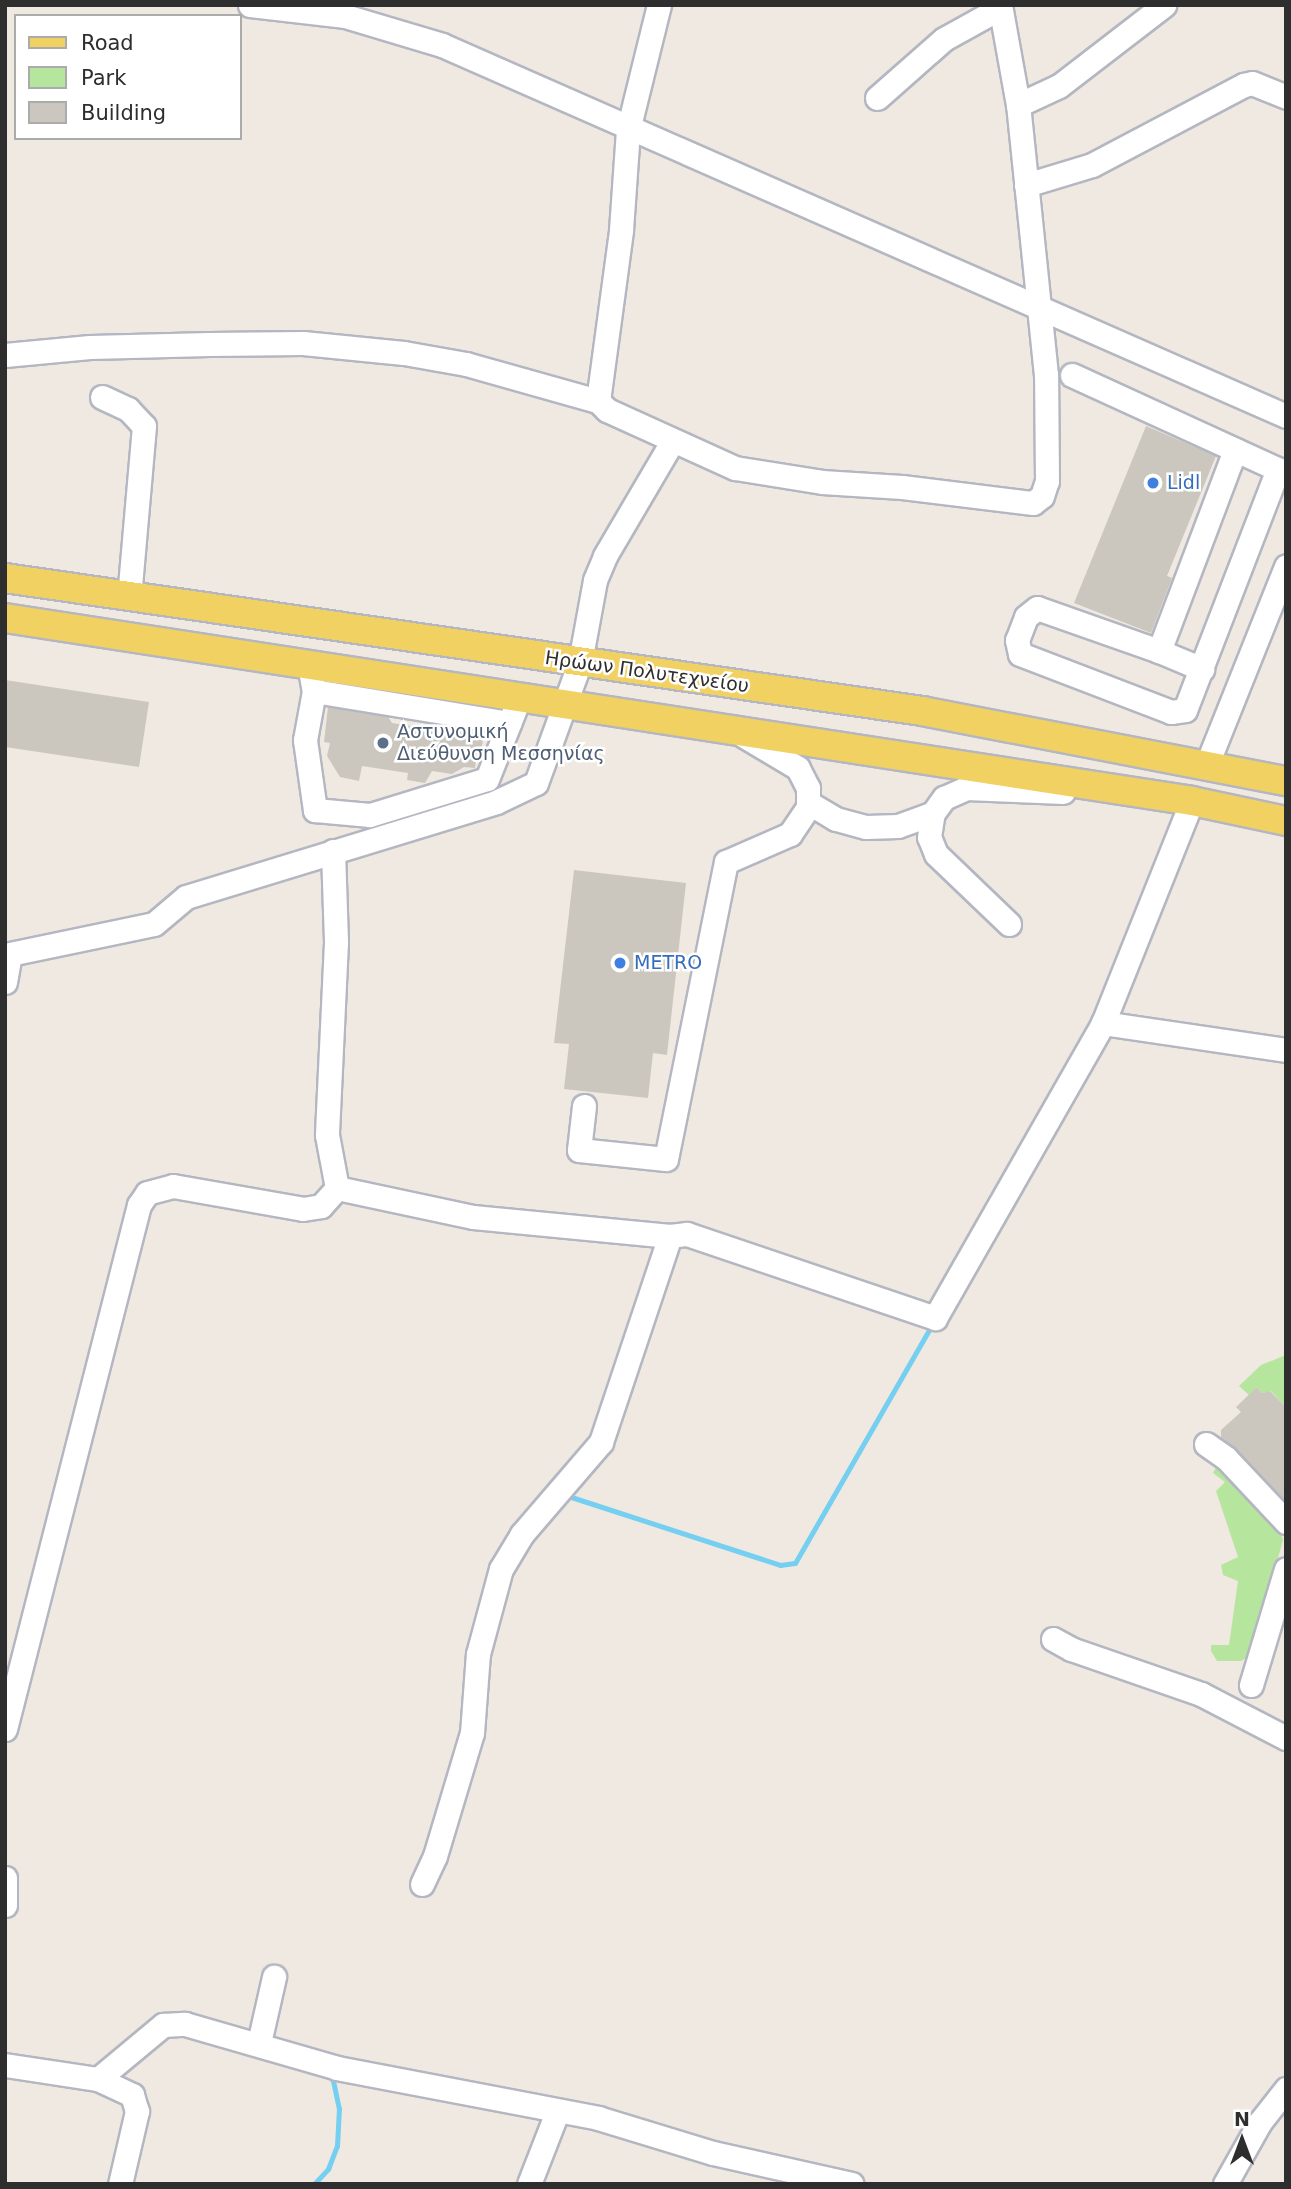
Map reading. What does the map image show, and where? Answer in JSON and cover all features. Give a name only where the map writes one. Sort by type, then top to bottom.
[{"type":"main road","name":"Ηρώων Πολυτεχνείου","points":[[5,578],[922,711],[1286,781]]},
{"type":"main road","points":[[5,618],[312,678],[520,696],[1192,801],[1286,821]]},
{"type":"street","points":[[250,5],[323,11],[396,29],[1286,416]]},
{"type":"street","points":[[598,401],[621,230],[628,130],[659,5]]},
{"type":"street","points":[[1018,105],[1059,86],[1164,5]]},
{"type":"street","points":[[5,355],[90,346],[303,343],[454,362],[598,401],[607,410],[672,442],[735,468],[779,477],[1034,503],[1045,489],[1048,460],[1039,307],[1018,105],[1000,7],[951,33],[877,98]]},
{"type":"street","points":[[1026,185],[1092,165],[1244,85],[1252,83],[1286,97]]},
{"type":"street","points":[[1072,375],[1282,471],[1190,704],[1185,710],[1171,712],[1026,658],[1017,647],[1026,617],[1037,608],[1202,669]]},
{"type":"street","points":[[102,397],[128,409],[144,426],[129,596]]},
{"type":"street","points":[[5,982],[8,955],[154,924],[186,897],[496,802],[536,783],[580,662],[595,580],[609,545],[672,442]]},
{"type":"street","points":[[1159,652],[1235,450]]},
{"type":"street","points":[[1207,764],[1286,566]]},
{"type":"street","points":[[509,723],[312,678],[305,740],[315,810],[370,815],[487,779],[520,696]]},
{"type":"street","points":[[584,1107],[579,1150],[666,1159],[726,862],[793,831],[809,803],[807,785],[798,768],[732,729]]},
{"type":"street","points":[[1009,924],[936,854],[929,837],[933,813],[944,798],[969,788],[1151,795]]},
{"type":"street","points":[[337,1188],[473,1217],[670,1237],[687,1234],[935,1318],[1104,1023],[1192,801]]},
{"type":"street","points":[[809,803],[836,819],[866,827],[898,826],[933,813]]},
{"type":"street","points":[[333,852],[336,942],[327,1135],[337,1188]]},
{"type":"street","points":[[1104,1023],[1286,1050]]},
{"type":"street","points":[[5,1730],[139,1205],[147,1192],[173,1186],[303,1209],[321,1206],[337,1188]]},
{"type":"street","points":[[422,1884],[435,1856],[472,1733],[478,1654],[500,1569],[522,1535],[601,1442],[670,1237]]},
{"type":"street","points":[[1206,1444],[1220,1452],[1286,1522]]},
{"type":"street","points":[[1251,1685],[1286,1569]]},
{"type":"street","points":[[1053,1639],[1070,1649],[1201,1694],[1286,1738]]},
{"type":"street","points":[[5,1878],[5,1905]]},
{"type":"street","points":[[259,2043],[274,1977]]},
{"type":"street","points":[[98,2079],[163,2025],[185,2024],[259,2043],[330,2066],[557,2112],[852,2184]]},
{"type":"street","points":[[5,2065],[98,2079],[132,2095],[137,2111],[120,2184]]},
{"type":"street","points":[[1225,2184],[1260,2122],[1286,2090]]},
{"type":"street","points":[[529,2184],[557,2112]]},
{"type":"green space","points":[[1286,1355],[1286,1407],[1271,1391],[1262,1393],[1257,1387],[1249,1395],[1239,1386],[1261,1365]]},
{"type":"green space","points":[[1217,1465],[1276,1520],[1283,1540],[1251,1655],[1241,1661],[1217,1661],[1211,1651],[1211,1645],[1229,1645],[1238,1581],[1223,1575],[1221,1565],[1238,1557],[1216,1491],[1225,1482],[1213,1473]]},
{"type":"building","points":[[1146,426],[1216,456],[1167,576],[1172,578],[1151,633],[1074,603]]},
{"type":"building","points":[[5,680],[149,702],[139,767],[5,747]]},
{"type":"building","points":[[328,707],[388,717],[392,723],[484,733],[481,752],[477,752],[475,768],[464,767],[452,774],[432,771],[425,783],[407,780],[408,773],[362,766],[359,781],[340,777],[327,756],[330,743],[324,742]]},
{"type":"building","name":"METRO","points":[[574,870],[686,883],[667,1055],[653,1053],[648,1098],[564,1089],[569,1044],[554,1043]]},
{"type":"building","points":[[1257,1387],[1262,1393],[1270,1391],[1286,1407],[1286,1501],[1221,1437],[1221,1430],[1241,1412],[1236,1407]]},
{"type":"waterway","points":[[565,1495],[780,1565],[795,1563],[933,1323]]},
{"type":"waterway","points":[[314,2184],[328,2169],[337,2146],[339,2109],[332,2075]]},
{"type":"place","name":"Lidl","points":[[1153,483]]},
{"type":"place","name":"Αστυνομική Διεύθυνση Μεσσηνίας","points":[[383,743]]},
{"type":"place","name":"METRO","points":[[620,963]]}]
